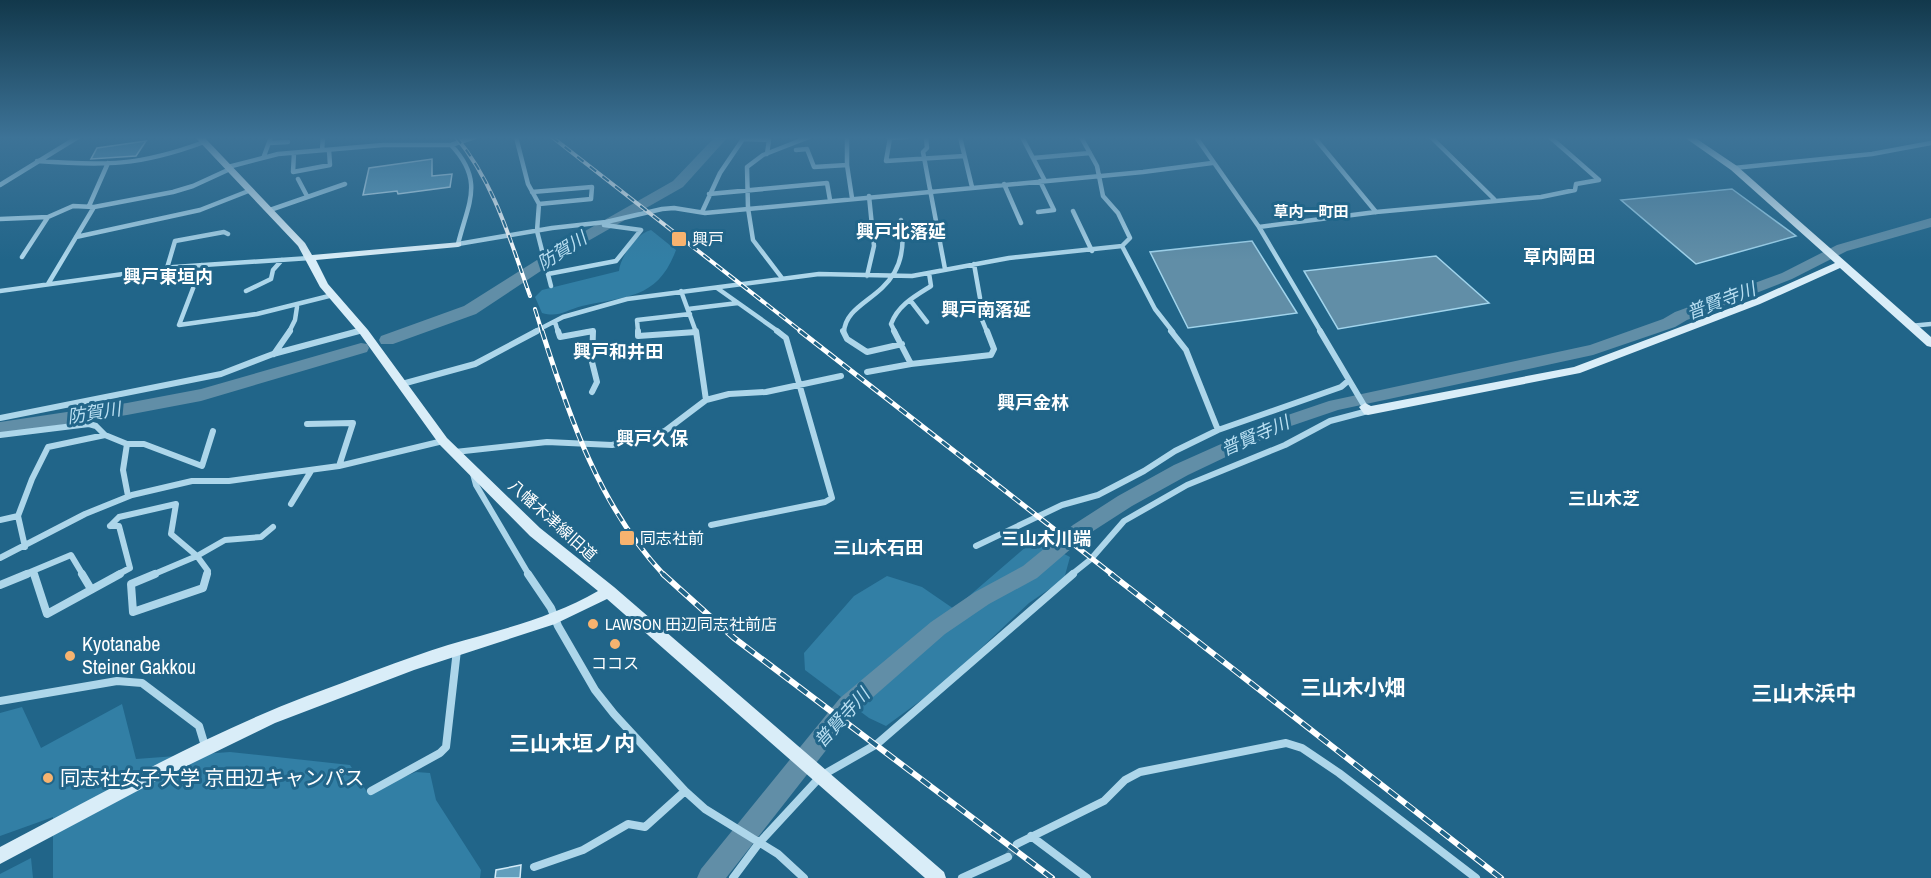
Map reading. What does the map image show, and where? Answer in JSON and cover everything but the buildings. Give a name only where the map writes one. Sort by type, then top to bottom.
[{"type":"street","points":[[48,284],[92,206],[100,178]]},
{"type":"street","points":[[0,219],[26,220],[48,216],[73,207],[92,206],[193,186],[209,178]]},
{"type":"street","name":"八幡木津線旧道","points":[[239,178],[302,245],[320,278],[362,330],[443,441],[535,532],[609,591],[938,878]]},
{"type":"street","points":[[458,244],[474,190],[472,178]]},
{"type":"street","points":[[528,178],[538,204],[537,231],[551,286]]},
{"type":"street","points":[[702,212],[718,178]]},
{"type":"street","points":[[747,178],[748,208],[753,240],[782,278]]},
{"type":"street","points":[[849,178],[852,198]]},
{"type":"street","points":[[929,178],[945,269]]},
{"type":"street","points":[[970,178],[972,187]]},
{"type":"street","points":[[1038,212],[1054,210],[1042,178]]},
{"type":"street","points":[[0,291],[167,268],[458,244],[622,219],[662,209],[674,208],[702,212],[1077,178]]},
{"type":"street","points":[[402,384],[474,364],[555,322],[591,307],[681,291],[782,278],[819,274],[912,276],[1038,254],[1092,251],[1122,246],[1130,238],[1118,213],[1103,196],[1099,178]]},
{"type":"street","points":[[1223,178],[1259,227],[1352,388],[1367,409]]},
{"type":"street","points":[[1348,178],[1376,212]]},
{"type":"street","points":[[1473,178],[1494,199]]},
{"type":"street","points":[[1259,227],[1494,199],[1541,197],[1575,190],[1576,184],[1599,180],[1599,178]]},
{"type":"street","points":[[1745,178],[1909,326],[1931,343]]},
{"type":"street","points":[[298,179],[307,196]]},
{"type":"street","points":[[710,194],[826,183],[830,200]]},
{"type":"street","points":[[270,210],[345,184]]},
{"type":"street","points":[[1004,184],[1021,223]]},
{"type":"street","points":[[532,192],[592,187],[591,200],[538,204]]},
{"type":"street","points":[[75,237],[200,210],[251,190]]},
{"type":"street","points":[[867,276],[874,246],[869,196]]},
{"type":"street","points":[[1073,211],[1092,251]]},
{"type":"street","points":[[22,257],[48,216]]},
{"type":"street","points":[[901,220],[906,241],[896,276],[854,312],[845,323],[843,331],[847,339],[867,352],[902,344]]},
{"type":"street","points":[[548,274],[616,261],[640,230],[592,224]]},
{"type":"street","points":[[167,268],[175,241],[224,232],[228,234]]},
{"type":"street","points":[[1122,246],[1155,309],[1186,350],[1218,430]]},
{"type":"street","points":[[246,291],[271,279],[273,270],[282,260]]},
{"type":"street","points":[[733,878],[758,842],[819,774],[877,744],[1018,619],[1091,560],[1124,521],[1187,486],[1285,445],[1330,421],[1367,409],[1576,370],[1756,302],[1838,262]]},
{"type":"street","points":[[867,372],[911,364],[990,355],[994,349],[978,310],[980,298],[974,264]]},
{"type":"street","points":[[202,265],[179,325],[261,315],[333,296]]},
{"type":"street","points":[[911,364],[891,324],[893,316],[909,300],[931,286],[929,273]]},
{"type":"street","points":[[711,525],[825,502],[832,498],[786,338],[750,310],[716,288]]},
{"type":"street","points":[[681,291],[696,332],[705,400]]},
{"type":"street","points":[[909,300],[927,322]]},
{"type":"street","points":[[696,332],[638,336],[637,320],[738,303]]},
{"type":"street","points":[[273,354],[292,328],[297,316],[297,307]]},
{"type":"street","points":[[555,322],[560,337],[592,332],[592,362],[597,382],[592,392]]},
{"type":"street","points":[[1909,326],[1931,324]]},
{"type":"street","points":[[0,418],[221,374],[273,354],[362,330]]},
{"type":"street","points":[[455,452],[547,442],[612,445],[664,431],[705,400],[729,394],[766,392],[841,376]]},
{"type":"street","points":[[976,546],[1062,506],[1098,495],[1144,471],[1175,451],[1218,430],[1341,387],[1348,381]]},
{"type":"street","points":[[307,424],[353,423],[339,466]]},
{"type":"street","points":[[0,435],[89,424],[96,426],[105,435],[127,444],[144,444],[202,466],[213,431]]},
{"type":"street","points":[[25,547],[18,516],[32,479],[48,447],[105,435]]},
{"type":"street","points":[[0,558],[85,514],[128,496],[192,481],[229,481],[311,471],[443,441]]},
{"type":"street","points":[[127,444],[124,450],[124,475],[128,496]]},
{"type":"street","points":[[471,468],[476,485],[556,618],[595,690],[614,714],[685,791],[705,808],[778,854],[804,878]]},
{"type":"street","points":[[291,504],[311,471]]},
{"type":"street","points":[[33,571],[47,614],[130,568],[119,526],[110,526],[119,517],[176,504],[171,534],[197,556],[208,571],[204,588],[133,612],[131,584],[197,556],[225,540],[261,537],[273,527]]},
{"type":"street","points":[[0,520],[18,516]]},
{"type":"street","points":[[0,585],[71,555],[91,589]]},
{"type":"street","points":[[0,856],[205,747],[309,703],[457,649],[556,618],[581,608],[609,591]]},
{"type":"street","points":[[371,791],[440,753],[446,747],[457,649]]},
{"type":"street","points":[[0,701],[117,681],[142,683],[198,726],[205,747]]},
{"type":"street","points":[[1017,844],[1104,801],[1125,780],[1140,772],[1286,743],[1302,748],[1339,773],[1476,878]]},
{"type":"street","points":[[534,867],[583,850],[628,824],[645,827],[685,791]]},
{"type":"street","points":[[1031,836],[1087,878]]},
{"type":"street","points":[[962,878],[1008,857]]},
{"type":"shaded area","points":[[1732,189],[1796,236],[1696,264],[1621,200]]},
{"type":"shaded area","points":[[651,230],[676,250],[669,266],[650,287],[627,297],[582,306],[558,314],[542,313],[535,297],[542,290],[619,271],[622,259],[630,246],[640,236]]},
{"type":"shaded area","points":[[1252,241],[1297,313],[1188,328],[1150,252]]},
{"type":"shaded area","points":[[1436,256],[1489,303],[1338,329],[1304,271]]},
{"type":"shaded area","points":[[1035,539],[1070,557],[1064,579],[1029,603],[942,685],[886,726],[869,718],[805,670],[804,653],[854,596],[887,576],[922,587],[954,609]]},
{"type":"shaded area","points":[[122,704],[136,759],[230,752],[350,765],[367,792],[416,772],[430,773],[436,800],[481,870],[480,878],[53,878],[53,817],[0,836],[0,713],[22,707],[41,748]]},
{"type":"shaded area","points":[[31,858],[33,878],[0,878],[0,874]]},
{"type":"waterway","name":"防賀川","points":[[387,340],[470,310],[569,246],[678,184],[684,178]]},
{"type":"waterway","name":"普賢寺川","points":[[710,878],[848,705],[938,628],[982,598],[1030,572],[1080,530],[1125,501],[1181,470],[1285,422],[1335,405],[1593,350],[1669,323],[1681,316],[1787,276],[1842,248],[1931,222]]},
{"type":"waterway","name":"防賀川","points":[[0,428],[127,409],[201,395],[361,348]]},
{"type":"tunnel","points":[[1008,857],[1017,844]]},
{"type":"railway","points":[[483,178],[508,233],[530,296]]},
{"type":"railway","points":[[605,178],[802,332]]},
{"type":"railway","points":[[535,309],[542,332]]},
{"type":"railway","points":[[542,331],[589,461],[622,521],[664,575]]},
{"type":"railway","points":[[800,331],[1113,575]]},
{"type":"railway","points":[[1111,574],[1501,878]]},
{"type":"railway","points":[[664,575],[734,638],[1052,878]]},
{"type":"place","name":"興戸","points":[[679,239]]},
{"type":"place","name":"同志社前","points":[[627,538]]},
{"type":"place","name":"LAWSON 田辺同志社前店","points":[[593,624]]},
{"type":"place","name":"ココス","points":[[615,644]]},
{"type":"place","name":"Kyotanabe Steiner Gakkou","points":[[70,656]]},
{"type":"place","name":"同志社女子大学 京田辺キャンパス","points":[[48,778]]},
{"type":"district","name":"草内一町田","points":[[1311,212]]},
{"type":"district","name":"興戸北落延","points":[[901,232]]},
{"type":"district","name":"草内岡田","points":[[1559,257]]},
{"type":"district","name":"興戸東垣内","points":[[168,277]]},
{"type":"district","name":"興戸南落延","points":[[986,310]]},
{"type":"district","name":"興戸和井田","points":[[618,352]]},
{"type":"district","name":"興戸金林","points":[[1033,403]]},
{"type":"district","name":"興戸久保","points":[[652,439]]},
{"type":"district","name":"三山木芝","points":[[1604,499]]},
{"type":"district","name":"三山木川端","points":[[1046,539]]},
{"type":"district","name":"三山木石田","points":[[878,548]]},
{"type":"district","name":"三山木小畑","points":[[1353,688]]},
{"type":"district","name":"三山木浜中","points":[[1804,694]]},
{"type":"district","name":"三山木垣ノ内","points":[[572,744]]}]
